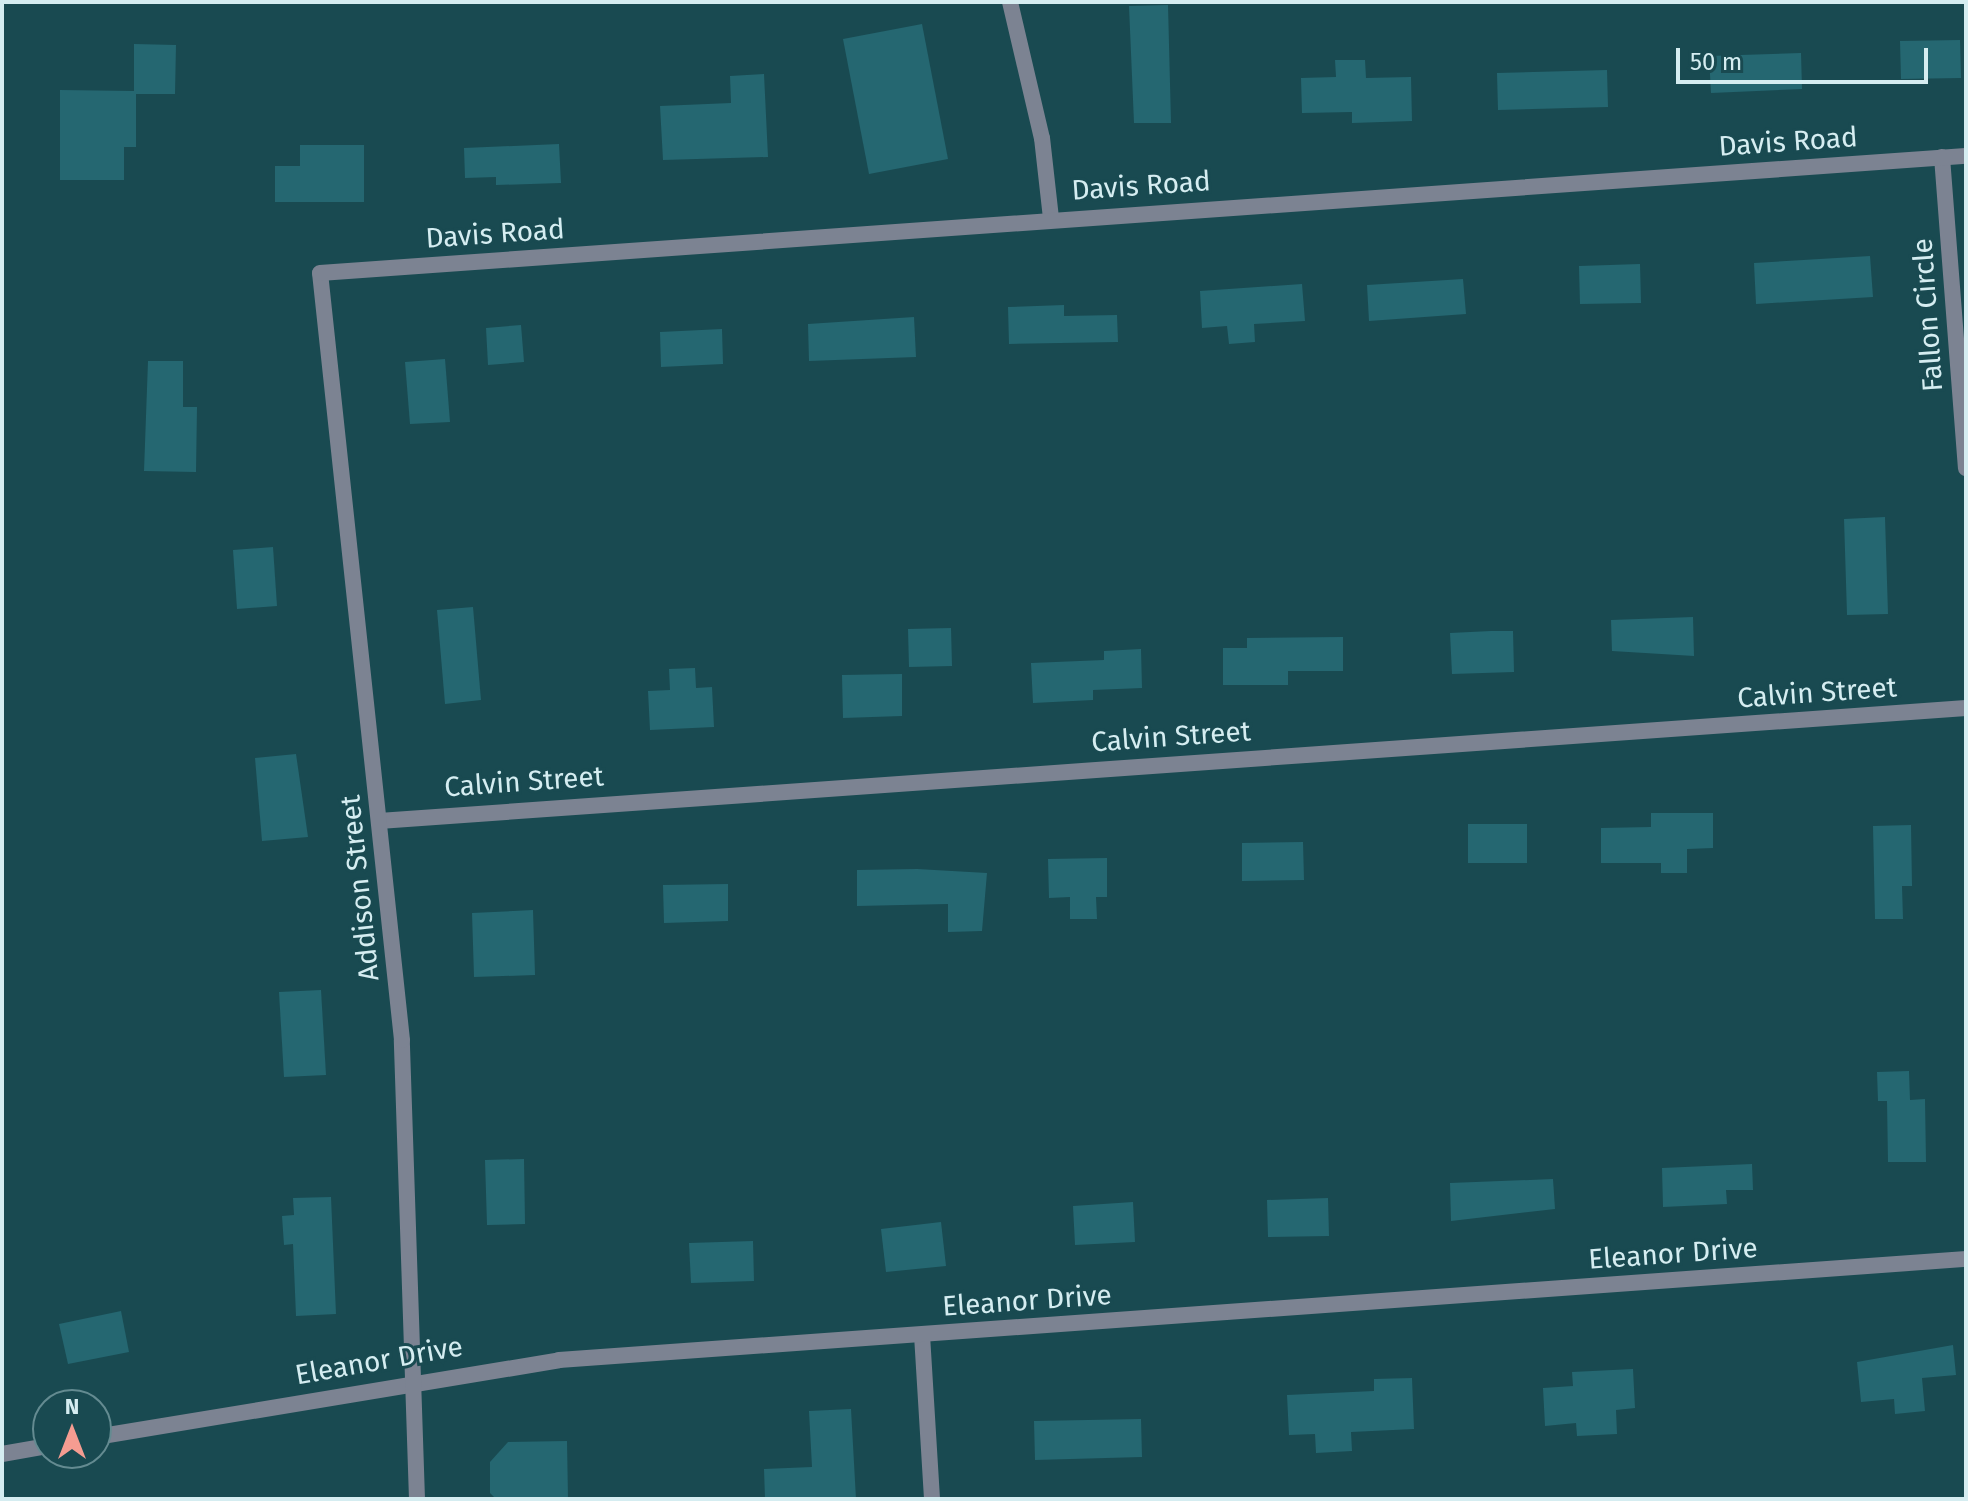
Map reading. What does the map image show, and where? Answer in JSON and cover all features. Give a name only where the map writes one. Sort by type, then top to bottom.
[{"type":"street","points":[[1010,2],[1039,125],[1051,218]]},
{"type":"street","name":"Davis Road","points":[[320,273],[1051,218],[1966,156]]},
{"type":"street","name":"Fallon Circle","points":[[1942,157],[1966,468]]},
{"type":"street","name":"Addison Street","points":[[320,273],[402,1040],[417,1499]]},
{"type":"street","name":"Calvin Street","points":[[379,821],[1966,708]]},
{"type":"street","name":"Eleanor Drive","points":[[112,1434],[413,1381],[559,1360],[1966,1259]]},
{"type":"street","points":[[922,1335],[932,1499]]},
{"type":"street","points":[[2,1454],[32,1449]]},
{"type":"building","points":[[1168,5],[1171,123],[1134,123],[1129,6]]},
{"type":"building","points":[[922,24],[948,159],[869,174],[843,39]]},
{"type":"building","points":[[1960,40],[1961,78],[1901,79],[1900,41]]},
{"type":"building","points":[[134,44],[176,45],[175,94],[136,94],[136,147],[124,147],[124,180],[60,180],[60,90],[134,91]]},
{"type":"building","points":[[1801,53],[1802,89],[1711,93],[1709,56]]},
{"type":"building","points":[[1335,60],[1365,60],[1366,78],[1411,77],[1412,121],[1352,123],[1352,112],[1302,113],[1301,78],[1336,77]]},
{"type":"building","points":[[1607,70],[1608,107],[1498,110],[1497,73]]},
{"type":"building","points":[[764,74],[768,157],[663,160],[660,106],[731,103],[730,76]]},
{"type":"building","points":[[559,144],[561,183],[496,185],[496,177],[465,178],[464,148]]},
{"type":"building","points":[[300,145],[364,145],[364,202],[275,202],[275,166],[300,166]]},
{"type":"building","points":[[1870,256],[1873,297],[1756,304],[1754,263]]},
{"type":"building","points":[[1640,264],[1641,303],[1580,304],[1579,266]]},
{"type":"building","points":[[1463,279],[1466,314],[1369,321],[1367,285]]},
{"type":"building","points":[[1302,284],[1305,321],[1254,324],[1255,342],[1229,344],[1227,326],[1202,328],[1200,291]]},
{"type":"building","points":[[1064,305],[1064,316],[1117,315],[1118,342],[1009,344],[1008,307]]},
{"type":"building","points":[[914,317],[916,357],[809,361],[808,324]]},
{"type":"building","points":[[521,325],[524,362],[488,365],[486,328]]},
{"type":"building","points":[[722,329],[723,364],[661,367],[660,332]]},
{"type":"building","points":[[445,359],[450,422],[410,424],[405,362]]},
{"type":"building","points":[[148,361],[183,361],[183,407],[197,407],[196,472],[144,471]]},
{"type":"building","points":[[1885,517],[1888,614],[1847,615],[1844,519]]},
{"type":"building","points":[[273,547],[277,606],[237,609],[233,550]]},
{"type":"building","points":[[473,607],[481,700],[445,704],[437,610]]},
{"type":"building","points":[[1693,617],[1694,656],[1612,651],[1611,620]]},
{"type":"building","points":[[951,628],[952,666],[909,667],[908,629]]},
{"type":"building","points":[[1513,631],[1514,672],[1452,674],[1450,633]]},
{"type":"building","points":[[1343,637],[1343,671],[1288,671],[1288,685],[1223,685],[1223,648],[1247,648],[1247,638]]},
{"type":"building","points":[[1141,649],[1142,688],[1093,690],[1093,700],[1033,703],[1031,663],[1104,660],[1104,651]]},
{"type":"building","points":[[695,668],[696,688],[712,687],[714,727],[650,730],[648,691],[670,690],[669,669]]},
{"type":"building","points":[[902,674],[902,716],[843,718],[842,675]]},
{"type":"building","points":[[296,754],[308,837],[262,841],[255,758]]},
{"type":"building","points":[[1651,813],[1713,813],[1713,848],[1687,849],[1687,873],[1661,873],[1661,863],[1601,863],[1601,828],[1651,827]]},
{"type":"building","points":[[1468,824],[1527,824],[1527,863],[1468,863]]},
{"type":"building","points":[[1911,825],[1912,886],[1902,886],[1903,919],[1875,919],[1873,826]]},
{"type":"building","points":[[1303,842],[1304,880],[1242,881],[1242,843]]},
{"type":"building","points":[[1107,858],[1107,897],[1096,897],[1097,919],[1070,919],[1070,897],[1049,898],[1048,859]]},
{"type":"building","points":[[857,870],[987,873],[982,931],[948,932],[948,904],[857,906]]},
{"type":"building","points":[[728,884],[728,921],[664,923],[663,885]]},
{"type":"building","points":[[533,910],[535,975],[474,977],[472,913]]},
{"type":"building","points":[[321,990],[326,1075],[284,1077],[279,992]]},
{"type":"building","points":[[1909,1071],[1910,1100],[1925,1099],[1926,1162],[1888,1162],[1887,1101],[1878,1101],[1877,1072]]},
{"type":"building","points":[[524,1159],[525,1224],[487,1225],[485,1160]]},
{"type":"building","points":[[1752,1164],[1753,1190],[1726,1190],[1727,1204],[1663,1207],[1662,1168]]},
{"type":"building","points":[[1553,1179],[1555,1209],[1451,1221],[1450,1183]]},
{"type":"building","points":[[331,1197],[336,1314],[296,1316],[293,1244],[284,1245],[282,1216],[294,1215],[293,1198]]},
{"type":"building","points":[[1328,1198],[1329,1236],[1268,1237],[1267,1200]]},
{"type":"building","points":[[1133,1202],[1135,1242],[1075,1245],[1073,1206]]},
{"type":"building","points":[[941,1222],[946,1266],[886,1272],[881,1229]]},
{"type":"building","points":[[753,1241],[754,1281],[691,1283],[689,1243]]},
{"type":"building","points":[[121,1311],[129,1352],[68,1364],[59,1324]]},
{"type":"building","points":[[1953,1345],[1956,1375],[1922,1378],[1925,1411],[1895,1414],[1894,1399],[1861,1402],[1857,1362]]},
{"type":"building","points":[[1633,1369],[1635,1408],[1616,1410],[1617,1434],[1577,1436],[1576,1423],[1545,1426],[1543,1388],[1573,1386],[1572,1372]]},
{"type":"building","points":[[1412,1378],[1414,1429],[1351,1432],[1352,1451],[1316,1453],[1315,1434],[1289,1435],[1287,1395],[1374,1391],[1374,1379]]},
{"type":"building","points":[[851,1409],[856,1499],[765,1499],[764,1469],[812,1467],[809,1411]]},
{"type":"building","points":[[1141,1419],[1142,1457],[1035,1460],[1034,1421]]},
{"type":"building","points":[[567,1441],[568,1499],[496,1499],[490,1493],[490,1462],[508,1442]]}]
